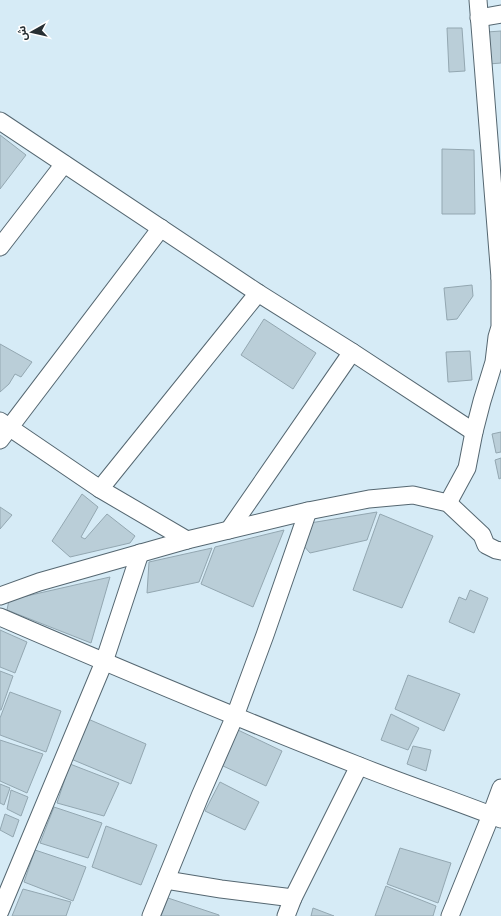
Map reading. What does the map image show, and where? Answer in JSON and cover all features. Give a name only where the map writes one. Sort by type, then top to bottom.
[{"type":"street","points":[[448,503],[467,468],[474,432],[494,362],[497,337],[500,327],[500,278],[478,0]]},
{"type":"street","points":[[479,18],[501,14]]},
{"type":"street","points":[[0,120],[258,293],[352,352],[474,432]]},
{"type":"street","points":[[0,248],[64,164]]},
{"type":"street","points":[[161,228],[3,430],[187,540]]},
{"type":"street","points":[[100,489],[258,293]]},
{"type":"street","points":[[229,530],[352,352]]},
{"type":"street","points":[[0,596],[39,582],[187,540],[308,511],[369,499],[413,495],[448,503],[482,535],[486,545],[501,551]]},
{"type":"street","points":[[151,916],[234,716],[265,635],[308,511]]},
{"type":"street","points":[[0,911],[104,662],[140,553]]},
{"type":"street","points":[[0,617],[234,716],[359,766],[496,817]]},
{"type":"street","points":[[286,916],[293,898],[359,766]]},
{"type":"street","points":[[450,916],[496,817],[501,788]]},
{"type":"street","points":[[166,880],[293,898]]},
{"type":"building","points":[[447,28],[462,28],[465,71],[449,72]]},
{"type":"building","points":[[501,31],[501,63],[489,64],[487,32]]},
{"type":"building","points":[[0,135],[26,155],[0,189]]},
{"type":"building","points":[[442,149],[474,150],[475,214],[442,214]]},
{"type":"building","points":[[472,285],[473,296],[457,319],[447,320],[444,288]]},
{"type":"building","points":[[264,319],[316,353],[293,389],[241,355]]},
{"type":"building","points":[[0,344],[32,362],[21,377],[15,374],[9,384],[0,392]]},
{"type":"building","points":[[470,351],[472,380],[448,382],[446,352]]},
{"type":"building","points":[[501,432],[501,452],[496,453],[492,434]]},
{"type":"building","points":[[501,458],[501,478],[499,479],[495,460]]},
{"type":"building","points":[[82,494],[98,507],[81,537],[85,539],[107,514],[135,536],[130,543],[70,557],[52,541]]},
{"type":"building","points":[[0,507],[12,515],[0,529]]},
{"type":"building","points":[[377,512],[367,540],[310,553],[303,545],[310,523]]},
{"type":"building","points":[[380,514],[433,536],[402,608],[353,590]]},
{"type":"building","points":[[284,530],[253,607],[201,584],[215,547]]},
{"type":"building","points":[[212,548],[199,582],[147,593],[149,562]]},
{"type":"building","points":[[110,577],[91,643],[7,610],[9,600]]},
{"type":"building","points":[[470,590],[488,598],[474,633],[449,622],[459,597],[466,600]]},
{"type":"building","points":[[0,630],[27,642],[15,673],[0,667]]},
{"type":"building","points":[[0,671],[13,676],[1,710],[0,710]]},
{"type":"building","points":[[408,675],[460,694],[444,731],[395,709]]},
{"type":"building","points":[[10,692],[61,711],[46,752],[0,735],[0,718]]},
{"type":"building","points":[[391,714],[419,728],[408,750],[381,740]]},
{"type":"building","points":[[88,719],[146,744],[131,784],[71,759]]},
{"type":"building","points":[[238,730],[282,751],[266,786],[221,765]]},
{"type":"building","points":[[0,740],[43,754],[27,793],[0,781]]},
{"type":"building","points":[[413,746],[431,750],[426,771],[407,764]]},
{"type":"building","points":[[70,764],[119,783],[104,816],[57,803]]},
{"type":"building","points":[[220,782],[259,802],[245,830],[205,811]]},
{"type":"building","points":[[0,784],[10,788],[4,805],[0,803]]},
{"type":"building","points":[[11,790],[28,797],[21,816],[7,809]]},
{"type":"building","points":[[54,807],[102,823],[88,858],[40,843]]},
{"type":"building","points":[[5,814],[19,820],[13,837],[0,830]]},
{"type":"building","points":[[106,826],[157,845],[141,885],[92,867]]},
{"type":"building","points":[[400,848],[451,863],[438,903],[387,884]]},
{"type":"building","points":[[35,850],[86,867],[73,901],[24,882]]},
{"type":"building","points":[[386,886],[436,906],[433,916],[375,916]]},
{"type":"building","points":[[23,889],[71,902],[66,916],[12,916]]},
{"type":"building","points":[[168,898],[219,915],[219,916],[161,916]]},
{"type":"building","points":[[313,908],[334,916],[311,916]]}]
